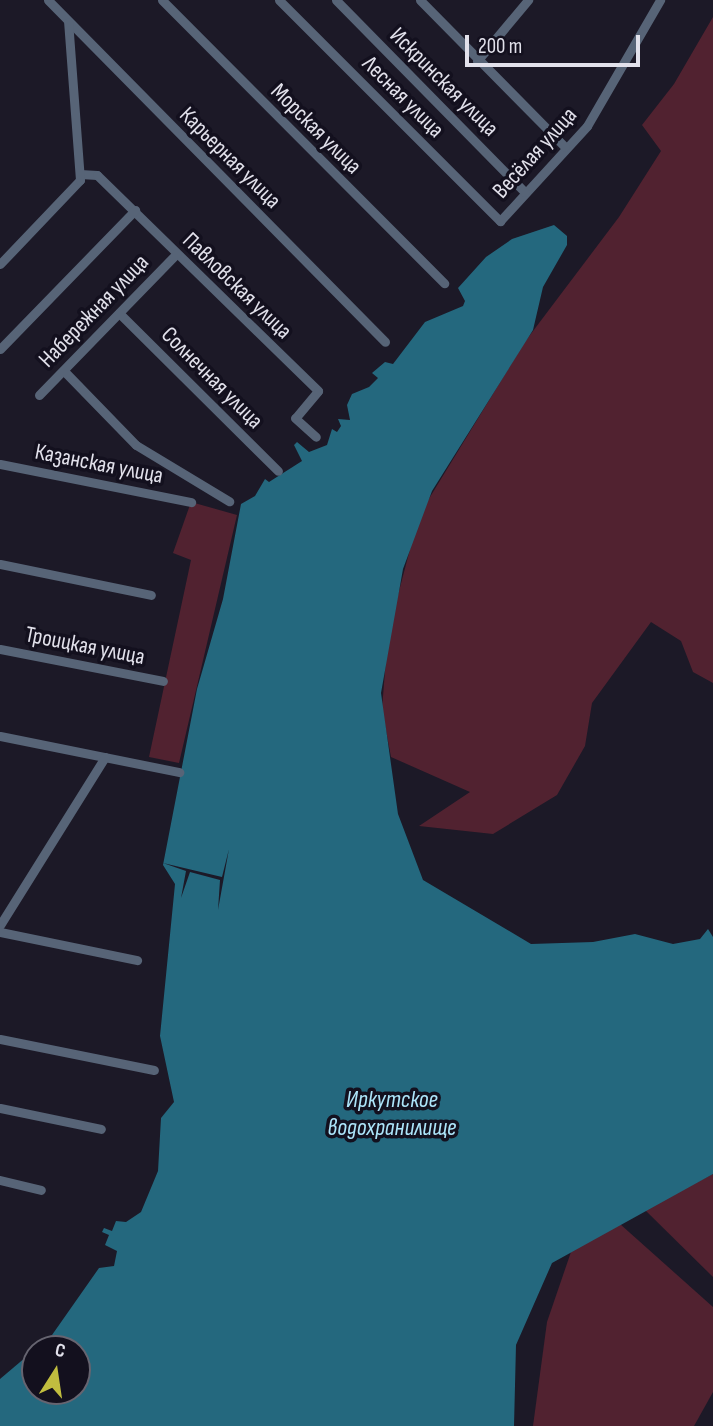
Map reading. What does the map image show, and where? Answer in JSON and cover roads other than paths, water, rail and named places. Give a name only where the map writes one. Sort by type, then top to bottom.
[{"type":"street","name":"Карьерная улица","points":[[48,0],[385,342]]},
{"type":"street","name":"Морская улица","points":[[162,0],[444,283]]},
{"type":"street","name":"Лесная улица","points":[[279,0],[500,221]]},
{"type":"street","name":"Искринская улица","points":[[336,0],[525,192]]},
{"type":"street","points":[[477,61],[528,0]]},
{"type":"street","name":"Весёлая улица","points":[[500,221],[565,147],[587,127],[660,0]]},
{"type":"street","points":[[424,2],[477,61],[565,147]]},
{"type":"street","points":[[0,264],[78,185],[80,174],[68,22]]},
{"type":"street","name":"Павловская улица","points":[[80,174],[97,175],[318,391],[295,418],[316,436]]},
{"type":"street","points":[[0,349],[135,211]]},
{"type":"street","name":"Набережная улица","points":[[39,395],[176,254]]},
{"type":"street","name":"Солнечная улица","points":[[119,313],[278,471]]},
{"type":"street","points":[[64,371],[135,445],[229,501]]},
{"type":"street","name":"Казанская улица","points":[[0,464],[191,502]]},
{"type":"street","points":[[0,564],[151,596]]},
{"type":"street","name":"Троицкая улица","points":[[0,649],[163,681]]},
{"type":"street","points":[[0,736],[179,772]]},
{"type":"street","points":[[0,925],[105,757]]},
{"type":"street","points":[[0,932],[137,960]]},
{"type":"street","points":[[0,1039],[154,1070]]},
{"type":"street","points":[[0,1108],[101,1129]]},
{"type":"street","points":[[0,1180],[41,1190]]},
{"type":"water","name":"Иркутское водохранилище","points":[[554,225],[567,236],[567,245],[543,287],[533,330],[432,491],[403,569],[381,693],[398,814],[423,880],[531,944],[593,942],[635,934],[673,944],[700,939],[708,929],[713,937],[713,1174],[552,1263],[516,1345],[514,1426],[0,1426],[0,1379],[21,1361],[21,1405],[91,1405],[91,1335],[52,1335],[99,1268],[114,1266],[117,1251],[105,1245],[109,1235],[102,1232],[104,1228],[112,1231],[116,1221],[126,1222],[141,1212],[158,1171],[161,1118],[174,1102],[160,1036],[175,884],[163,865],[197,689],[223,599],[241,504],[255,496],[265,479],[269,482],[302,461],[294,445],[297,442],[309,452],[327,445],[332,429],[337,432],[341,426],[338,419],[350,420],[347,405],[352,394],[369,387],[378,378],[372,373],[385,362],[393,364],[425,322],[463,306],[465,301],[458,288],[486,257],[512,239]]}]
